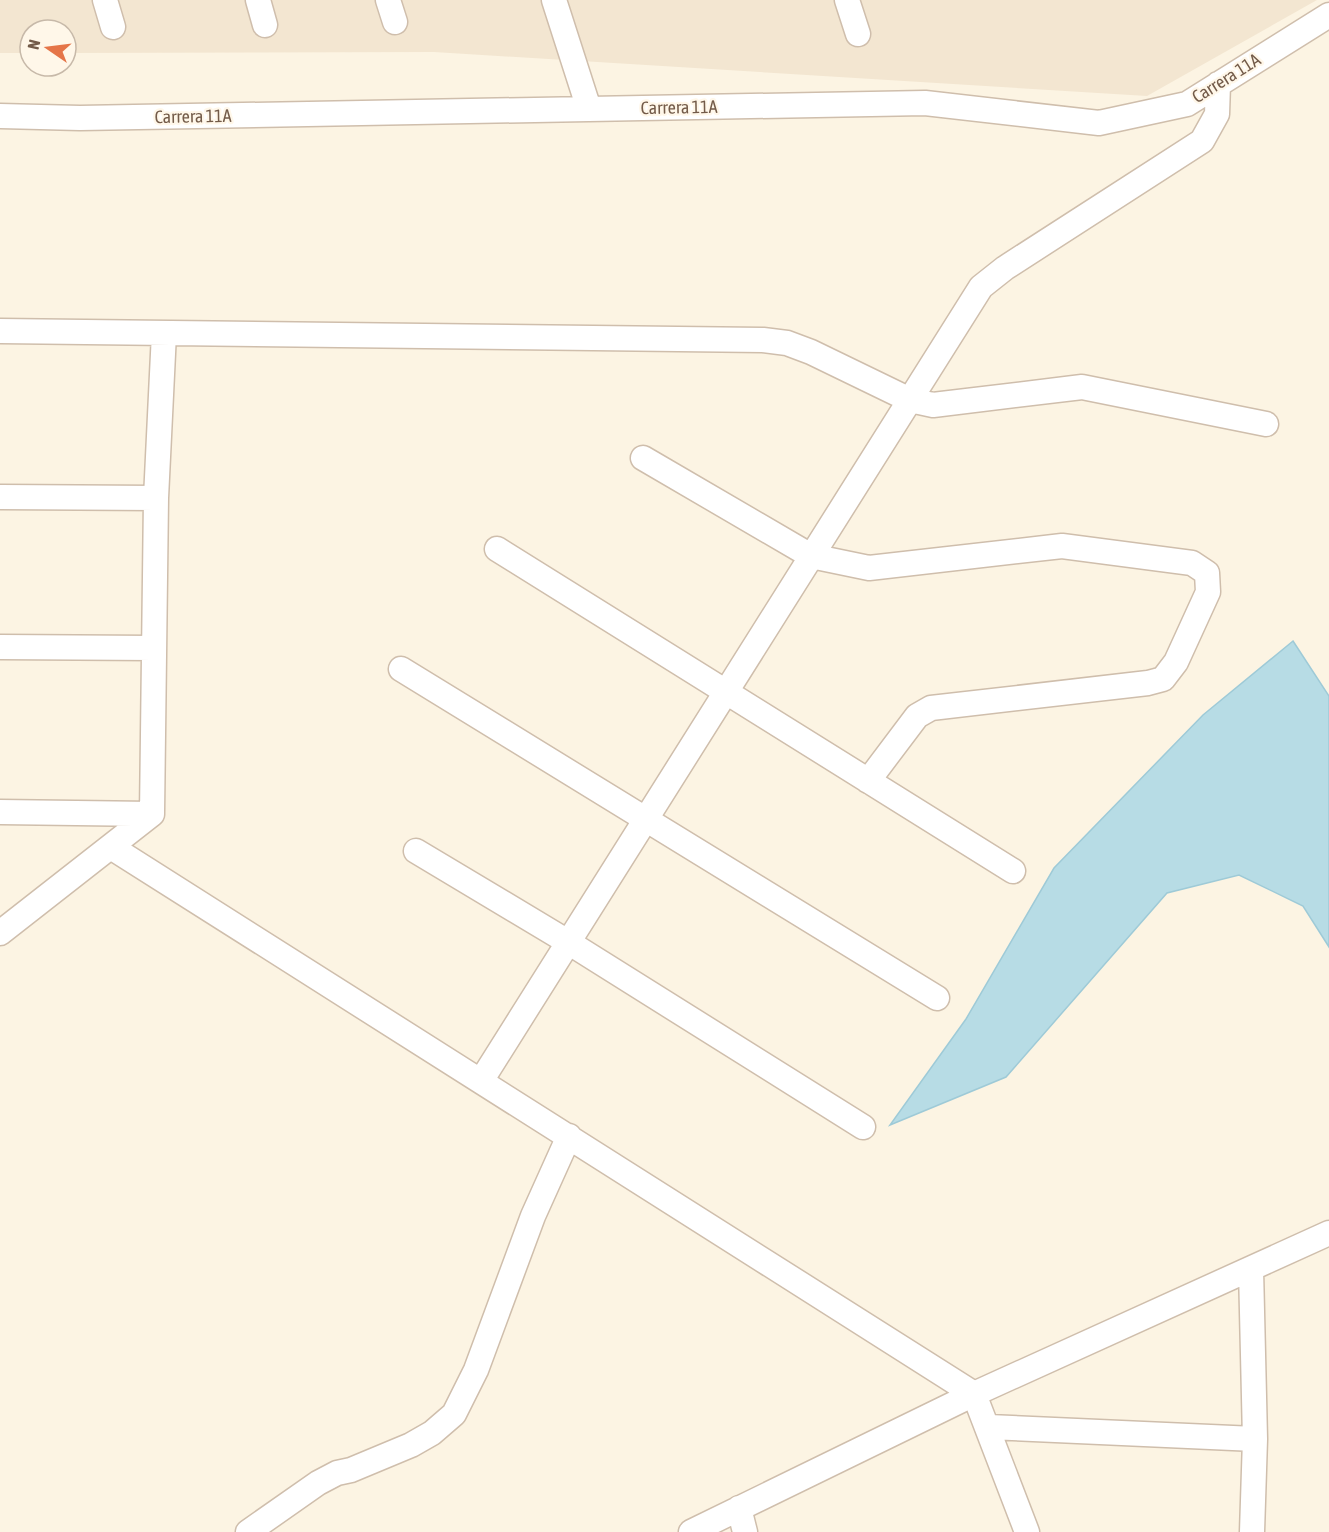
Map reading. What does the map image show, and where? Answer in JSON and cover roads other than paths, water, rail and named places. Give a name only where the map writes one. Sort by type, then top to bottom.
[{"type":"street","points":[[105,0],[113,27]]},
{"type":"street","points":[[258,0],[265,25]]},
{"type":"street","points":[[554,0],[589,109]]},
{"type":"street","points":[[848,0],[858,34]]},
{"type":"street","name":"Carrera 11A","points":[[0,116],[80,118],[925,103],[1099,123],[1187,104],[1329,15]]},
{"type":"street","points":[[482,1081],[981,287],[1005,268],[1202,141],[1218,114],[1218,84]]},
{"type":"street","points":[[0,331],[763,340],[787,343],[811,352],[910,400],[933,405],[1082,387],[1266,424]]},
{"type":"street","points":[[152,814],[156,498],[164,333]]},
{"type":"street","points":[[643,458],[811,556],[869,568],[1062,546],[1192,563],[1207,573],[1208,592],[1176,662],[1163,679],[1148,683],[931,708],[917,716],[868,781]]},
{"type":"street","points":[[0,497],[156,498]]},
{"type":"street","points":[[497,549],[1013,871]]},
{"type":"street","points":[[0,647],[153,648]]},
{"type":"street","points":[[401,669],[937,998]]},
{"type":"street","points":[[0,812],[152,814]]},
{"type":"street","points":[[0,933],[152,814]]},
{"type":"street","points":[[111,847],[975,1394],[1027,1532]]},
{"type":"street","points":[[416,851],[568,942],[863,1127]]},
{"type":"street","points":[[248,1532],[318,1483],[337,1473],[351,1470],[411,1445],[432,1433],[454,1414],[476,1370],[533,1216],[569,1136]]},
{"type":"street","points":[[690,1532],[975,1394],[1329,1233]]},
{"type":"street","points":[[1251,1269],[1255,1439],[1251,1532]]},
{"type":"street","points":[[989,1427],[1255,1439]]},
{"type":"street","points":[[739,1508],[745,1532]]},
{"type":"water","points":[[1293,641],[1329,696],[1329,947],[1303,906],[1239,875],[1167,893],[1006,1077],[890,1125],[966,1019],[1054,868],[1203,715]]}]
